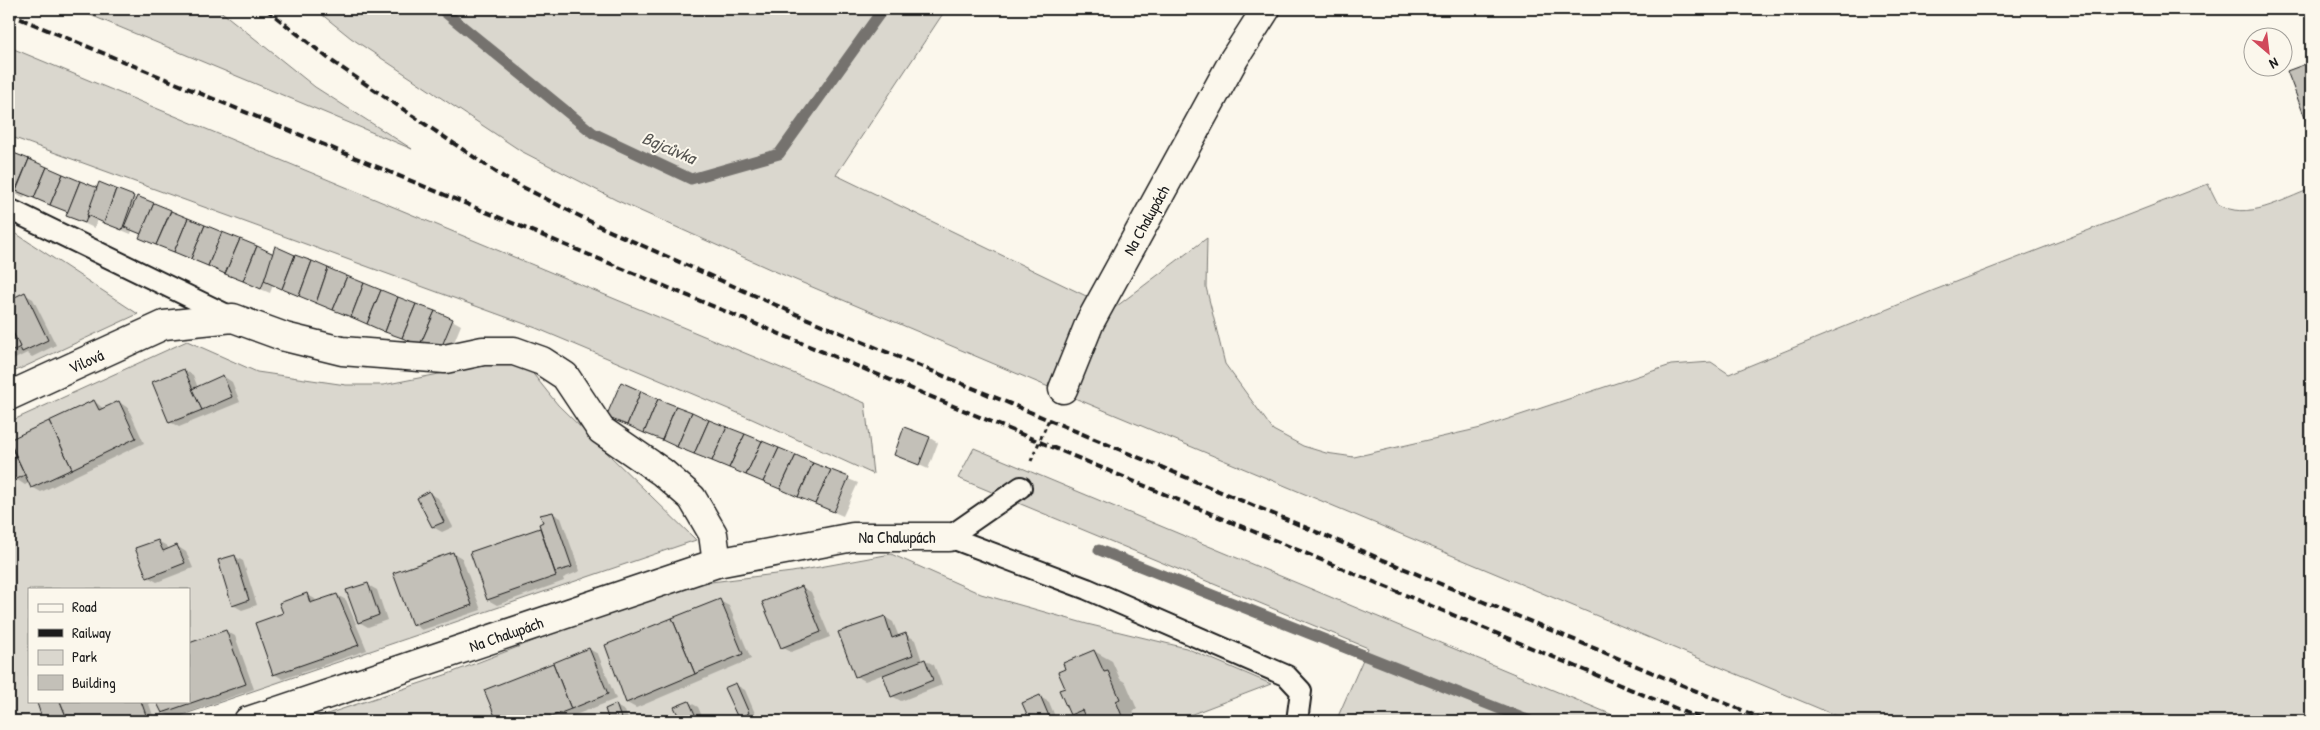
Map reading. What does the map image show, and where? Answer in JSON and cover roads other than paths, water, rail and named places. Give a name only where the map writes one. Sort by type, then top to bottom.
[{"type":"street","name":"Na Chalupách","points":[[1063,388],[1090,322],[1234,59],[1266,9]]},
{"type":"street","name":"Vilová","points":[[9,396],[164,326],[232,318]]},
{"type":"street","points":[[232,318],[285,337],[342,351],[444,359],[483,351],[514,351],[542,361],[565,376],[601,430],[662,472],[692,498],[713,534],[717,563]]},
{"type":"street","name":"Na Chalupách","points":[[248,721],[717,563],[853,537],[949,537]]},
{"type":"lane","points":[[9,209],[232,318]]},
{"type":"lane","name":"Na Chalupách","points":[[949,537],[1021,487]]},
{"type":"lane","points":[[949,537],[1087,589],[1287,676],[1301,690],[1297,721]]},
{"type":"waterway","name":"Bajcůvka","points":[[441,9],[593,133],[691,179],[779,154],[883,9]]},
{"type":"waterway","points":[[1099,550],[1530,721]]},
{"type":"railway","points":[[266,9],[333,62],[505,178],[603,228],[803,317],[1768,721]]},
{"type":"railway","points":[[9,14],[1706,721]]}]
